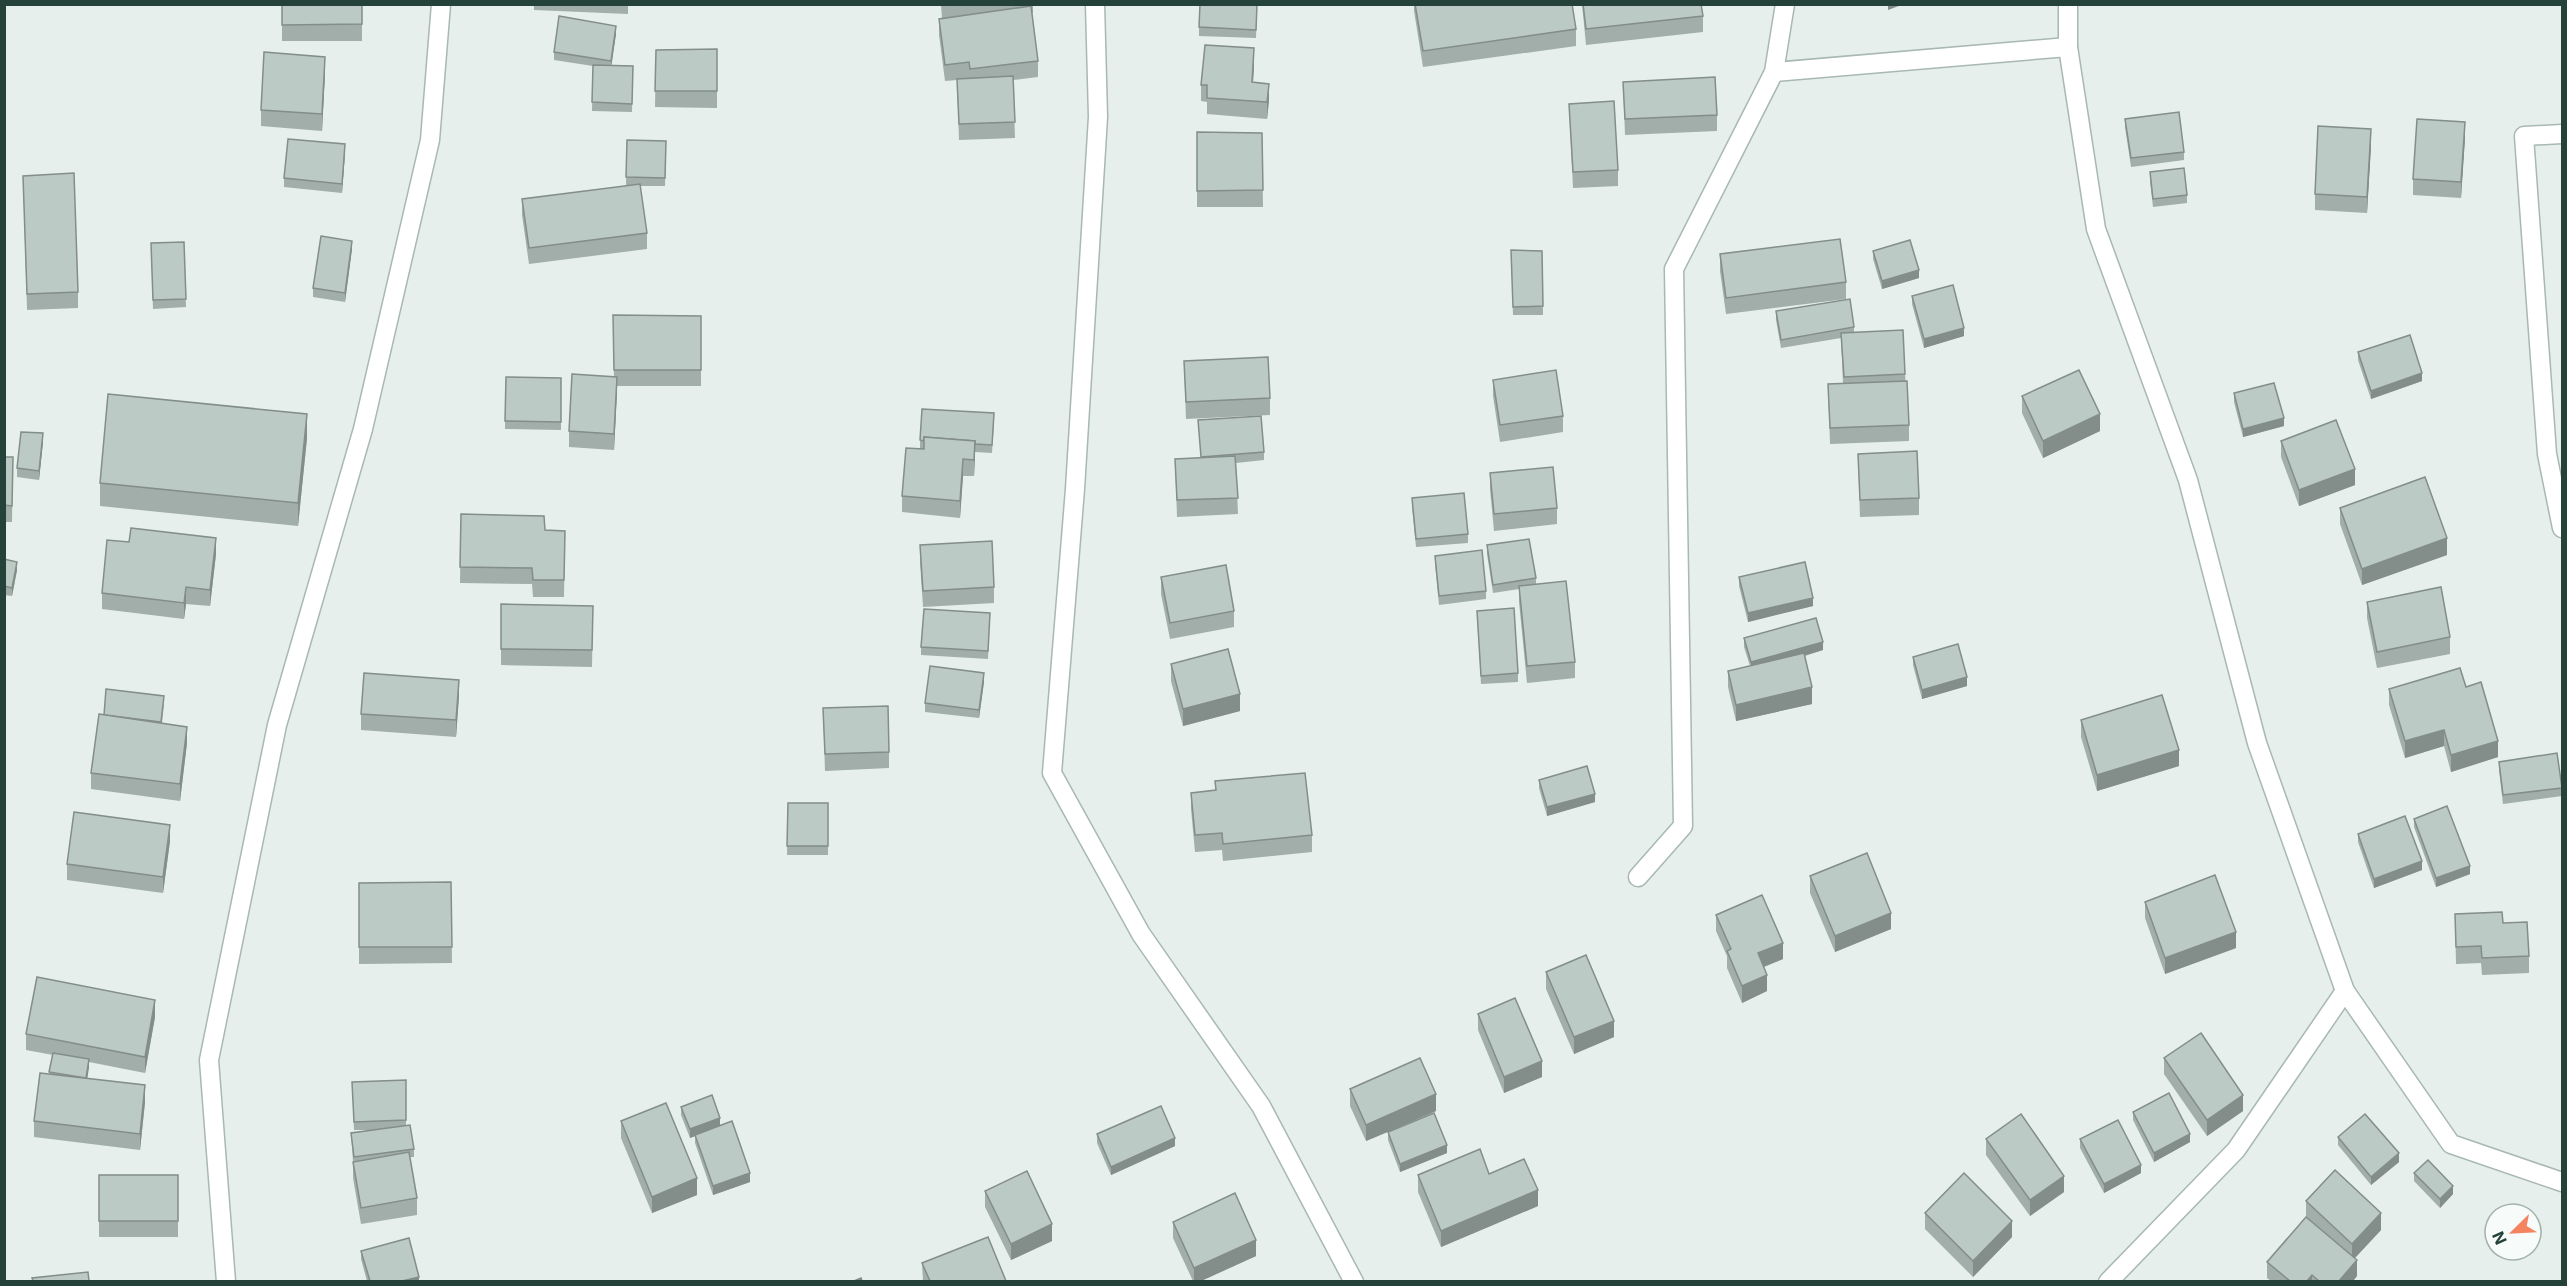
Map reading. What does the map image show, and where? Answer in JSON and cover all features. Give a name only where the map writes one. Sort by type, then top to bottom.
[{"type":"street","points":[[226,1281],[209,1060],[277,725],[363,429],[430,140],[441,4]]},
{"type":"street","points":[[1095,4],[1098,117],[1075,489],[1052,773],[1141,934],[1261,1106],[1354,1281]]},
{"type":"street","points":[[1638,877],[1683,826],[1674,269],[1774,72],[1785,4]]},
{"type":"street","points":[[2068,4],[2068,47],[2096,229],[2188,480],[2257,743],[2345,990],[2451,1144],[2562,1182]]},
{"type":"street","points":[[1774,72],[2068,47]]},
{"type":"street","points":[[2562,134],[2524,136],[2547,454],[2562,528]]},
{"type":"street","points":[[2108,1281],[2235,1149],[2345,990]]},
{"type":"building","points":[[282,4],[362,4],[362,24],[282,25]]},
{"type":"building","points":[[1200,4],[1257,4],[1256,30],[1199,27]]},
{"type":"building","points":[[1415,4],[1572,4],[1576,29],[1423,51]]},
{"type":"building","points":[[1583,4],[1701,4],[1703,16],[1586,29]]},
{"type":"building","points":[[1031,6],[1038,61],[970,69],[969,62],[945,65],[939,19]]},
{"type":"building","points":[[559,16],[616,26],[611,61],[554,52]]},
{"type":"building","points":[[1205,45],[1254,48],[1252,82],[1269,84],[1267,102],[1207,98],[1207,85],[1201,85]]},
{"type":"building","points":[[717,49],[717,91],[655,91],[656,50]]},
{"type":"building","points":[[264,52],[325,57],[322,114],[261,110]]},
{"type":"building","points":[[593,65],[633,66],[632,104],[592,102]]},
{"type":"building","points":[[1013,76],[1015,122],[959,124],[957,79]]},
{"type":"building","points":[[1715,77],[1717,115],[1625,119],[1623,82]]},
{"type":"building","points":[[1614,101],[1618,170],[1573,172],[1569,104]]},
{"type":"building","points":[[2179,112],[2184,152],[2131,158],[2125,119]]},
{"type":"building","points":[[2417,119],[2465,122],[2461,182],[2413,179]]},
{"type":"building","points":[[2318,126],[2371,129],[2367,197],[2315,194]]},
{"type":"building","points":[[1197,132],[1262,133],[1263,190],[1197,191]]},
{"type":"building","points":[[288,139],[345,144],[342,184],[284,178]]},
{"type":"building","points":[[627,140],[666,141],[665,178],[626,177]]},
{"type":"building","points":[[2184,168],[2187,195],[2153,199],[2150,172]]},
{"type":"building","points":[[74,173],[78,292],[27,294],[23,176]]},
{"type":"building","points":[[640,184],[647,233],[529,248],[522,199]]},
{"type":"building","points":[[321,236],[352,241],[345,293],[313,288]]},
{"type":"building","points":[[1840,239],[1846,282],[1726,298],[1720,254]]},
{"type":"building","points":[[1910,240],[1919,270],[1882,281],[1873,251]]},
{"type":"building","points":[[184,242],[186,299],[153,300],[151,243]]},
{"type":"building","points":[[1511,250],[1542,251],[1543,306],[1513,307]]},
{"type":"building","points":[[1953,285],[1964,328],[1924,339],[1912,296]]},
{"type":"building","points":[[1850,299],[1854,327],[1781,340],[1776,311]]},
{"type":"building","points":[[613,315],[701,316],[701,370],[614,370]]},
{"type":"building","points":[[1903,330],[1905,374],[1844,377],[1841,333]]},
{"type":"building","points":[[2410,335],[2422,373],[2371,391],[2358,352]]},
{"type":"building","points":[[1268,357],[1270,398],[1186,402],[1184,361]]},
{"type":"building","points":[[1556,370],[1563,416],[1500,425],[1493,380]]},
{"type":"building","points":[[2079,370],[2100,414],[2043,441],[2022,396]]},
{"type":"building","points":[[572,374],[617,377],[614,434],[569,431]]},
{"type":"building","points":[[506,377],[561,378],[561,422],[505,421]]},
{"type":"building","points":[[1907,381],[1909,425],[1830,428],[1828,384]]},
{"type":"building","points":[[2274,383],[2284,418],[2243,429],[2234,393]]},
{"type":"building","points":[[108,394],[307,414],[298,503],[100,483]]},
{"type":"building","points":[[922,409],[994,413],[992,445],[975,444],[975,441],[924,437],[924,441],[920,440]]},
{"type":"building","points":[[1261,416],[1264,452],[1201,457],[1198,420]]},
{"type":"building","points":[[2336,420],[2355,469],[2299,490],[2281,441]]},
{"type":"building","points":[[21,432],[43,433],[39,471],[17,468]]},
{"type":"building","points":[[924,437],[975,441],[974,460],[963,459],[960,501],[902,496],[906,448],[924,449]]},
{"type":"building","points":[[1917,451],[1919,498],[1860,500],[1858,454]]},
{"type":"building","points":[[1235,456],[1238,498],[1177,500],[1175,459]]},
{"type":"building","points":[[4,457],[13,457],[12,506],[4,505]]},
{"type":"building","points":[[1553,467],[1557,508],[1494,514],[1490,473]]},
{"type":"building","points":[[2425,477],[2447,538],[2362,569],[2340,508]]},
{"type":"building","points":[[1464,493],[1468,534],[1416,539],[1412,498]]},
{"type":"building","points":[[461,514],[544,516],[545,530],[565,531],[564,580],[533,580],[532,568],[460,567]]},
{"type":"building","points":[[131,528],[216,538],[210,590],[186,587],[184,603],[102,593],[107,540],[129,542]]},
{"type":"building","points":[[1529,539],[1536,578],[1493,585],[1487,545]]},
{"type":"building","points":[[992,541],[994,587],[923,591],[920,545]]},
{"type":"building","points":[[1482,550],[1486,591],[1439,596],[1435,556]]},
{"type":"building","points":[[4,559],[17,562],[12,588],[4,586]]},
{"type":"building","points":[[1805,562],[1813,598],[1748,613],[1739,577]]},
{"type":"building","points":[[1226,565],[1234,611],[1170,623],[1161,577]]},
{"type":"building","points":[[1566,581],[1575,662],[1527,666],[1519,586]]},
{"type":"building","points":[[2441,587],[2450,637],[2377,652],[2367,602]]},
{"type":"building","points":[[501,604],[593,606],[592,650],[501,649]]},
{"type":"building","points":[[1514,608],[1518,673],[1481,676],[1477,611]]},
{"type":"building","points":[[924,609],[990,613],[988,651],[921,647]]},
{"type":"building","points":[[1816,618],[1823,642],[1751,662],[1744,638]]},
{"type":"building","points":[[1958,644],[1967,677],[1922,690],[1913,657]]},
{"type":"building","points":[[1228,649],[1240,694],[1183,709],[1171,664]]},
{"type":"building","points":[[1804,653],[1812,687],[1736,705],[1728,671]]},
{"type":"building","points":[[930,666],[984,673],[979,710],[925,703]]},
{"type":"building","points":[[2460,668],[2466,687],[2481,682],[2498,741],[2451,755],[2444,730],[2405,741],[2389,689]]},
{"type":"building","points":[[364,673],[459,680],[456,720],[361,714]]},
{"type":"building","points":[[106,689],[164,696],[161,722],[104,715]]},
{"type":"building","points":[[2162,695],[2179,750],[2097,775],[2081,720]]},
{"type":"building","points":[[888,706],[889,752],[825,754],[823,708]]},
{"type":"building","points":[[99,714],[187,727],[180,784],[91,773]]},
{"type":"building","points":[[2557,753],[2562,788],[2503,795],[2499,762]]},
{"type":"building","points":[[1587,766],[1595,794],[1547,807],[1539,780]]},
{"type":"building","points":[[1305,773],[1312,835],[1223,844],[1222,833],[1195,835],[1191,793],[1216,790],[1215,781]]},
{"type":"building","points":[[788,803],[828,803],[828,846],[787,846]]},
{"type":"building","points":[[2447,806],[2470,866],[2436,878],[2414,819]]},
{"type":"building","points":[[74,812],[170,825],[163,877],[67,864]]},
{"type":"building","points":[[2405,816],[2422,861],[2374,879],[2358,834]]},
{"type":"building","points":[[1867,853],[1891,913],[1835,936],[1810,876]]},
{"type":"building","points":[[2215,875],[2236,932],[2165,958],[2145,902]]},
{"type":"building","points":[[451,882],[452,947],[359,947],[359,883]]},
{"type":"building","points":[[1762,895],[1783,943],[1758,953],[1767,975],[1742,986],[1727,951],[1731,949],[1716,915]]},
{"type":"building","points":[[2502,912],[2503,923],[2527,922],[2529,956],[2482,958],[2481,946],[2456,947],[2455,914]]},
{"type":"building","points":[[1586,955],[1614,1021],[1574,1037],[1546,972]]},
{"type":"building","points":[[37,977],[155,1000],[145,1057],[26,1034]]},
{"type":"building","points":[[1515,998],[1542,1061],[1504,1077],[1478,1014]]},
{"type":"building","points":[[2201,1033],[2243,1095],[2207,1120],[2164,1058]]},
{"type":"building","points":[[53,1053],[89,1059],[86,1078],[49,1072]]},
{"type":"building","points":[[1420,1058],[1436,1094],[1366,1125],[1350,1089]]},
{"type":"building","points":[[40,1073],[145,1085],[140,1134],[34,1121]]},
{"type":"building","points":[[406,1080],[406,1120],[354,1122],[352,1082]]},
{"type":"building","points":[[2169,1093],[2190,1134],[2154,1153],[2133,1112]]},
{"type":"building","points":[[712,1095],[720,1118],[690,1129],[681,1107]]},
{"type":"building","points":[[666,1103],[697,1178],[652,1197],[621,1121]]},
{"type":"building","points":[[1161,1106],[1175,1138],[1111,1167],[1097,1134]]},
{"type":"building","points":[[1434,1113],[1447,1145],[1400,1164],[1388,1132]]},
{"type":"building","points":[[2021,1114],[2064,1176],[2030,1200],[1986,1139]]},
{"type":"building","points":[[2365,1114],[2399,1153],[2371,1177],[2338,1137]]},
{"type":"building","points":[[2118,1120],[2141,1165],[2104,1184],[2080,1139]]},
{"type":"building","points":[[732,1121],[750,1173],[713,1186],[695,1135]]},
{"type":"building","points":[[410,1125],[414,1149],[354,1157],[351,1133]]},
{"type":"building","points":[[1480,1149],[1489,1174],[1524,1159],[1538,1190],[1441,1231],[1418,1175]]},
{"type":"building","points":[[409,1152],[417,1198],[361,1208],[353,1162]]},
{"type":"building","points":[[2428,1160],[2453,1186],[2440,1199],[2414,1173]]},
{"type":"building","points":[[2335,1170],[2381,1213],[2352,1244],[2306,1201]]},
{"type":"building","points":[[1027,1171],[1052,1224],[1011,1244],[985,1191]]},
{"type":"building","points":[[1964,1173],[2012,1221],[1973,1261],[1925,1213]]},
{"type":"building","points":[[99,1175],[178,1175],[178,1221],[99,1221]]},
{"type":"building","points":[[1235,1193],[1256,1240],[1194,1268],[1173,1222]]},
{"type":"building","points":[[2306,1217],[2357,1260],[2339,1281],[2319,1281],[2312,1275],[2307,1281],[2290,1281],[2267,1262]]},
{"type":"building","points":[[988,1237],[1006,1281],[930,1281],[922,1263]]},
{"type":"building","points":[[409,1238],[419,1277],[402,1281],[370,1281],[361,1251]]},
{"type":"building","points":[[88,1272],[89,1281],[33,1281],[32,1278]]}]
